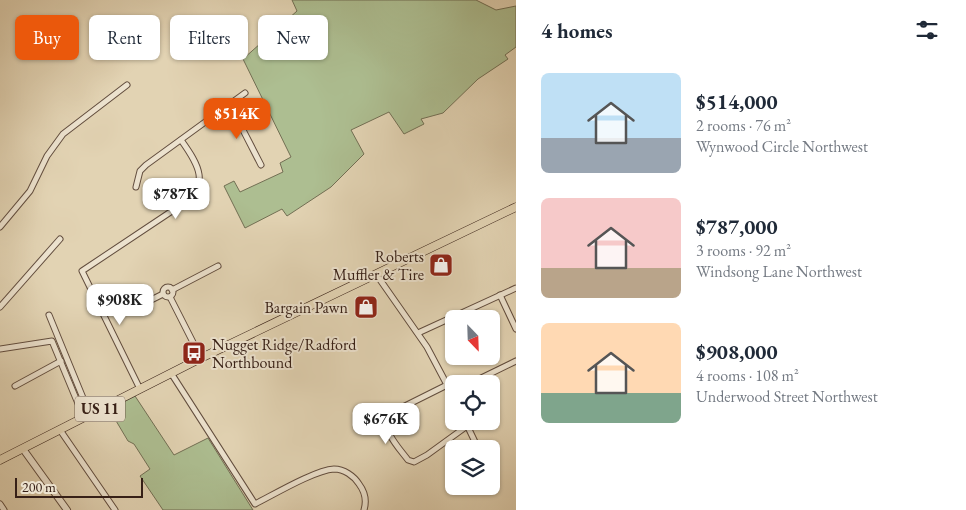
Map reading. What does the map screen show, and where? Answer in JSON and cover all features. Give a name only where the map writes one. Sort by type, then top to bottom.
[{"type":"main road","name":"US 11","points":[[0,460],[201,358],[516,207]]},
{"type":"street","points":[[0,227],[30,191],[47,156],[63,134],[127,85]]},
{"type":"street","points":[[136,187],[140,171],[245,94]]},
{"type":"street","points":[[228,107],[243,130],[261,166]]},
{"type":"street","points":[[140,389],[82,271],[196,193],[199,185],[198,170],[181,140]]},
{"type":"street","points":[[0,307],[60,239]]},
{"type":"street","points":[[170,297],[172,290],[218,266]]},
{"type":"street","points":[[376,274],[418,333],[445,382]]},
{"type":"street","points":[[141,305],[163,294],[166,287],[172,290]]},
{"type":"street","points":[[418,333],[516,288]]},
{"type":"street","points":[[163,294],[170,297],[201,358]]},
{"type":"street","points":[[500,296],[516,329]]},
{"type":"street","points":[[50,315],[87,416]]},
{"type":"street","points":[[0,349],[52,342],[87,416]]},
{"type":"street","points":[[487,375],[516,361]]},
{"type":"street","points":[[15,386],[61,362]]},
{"type":"street","points":[[171,374],[255,504],[321,472],[334,469],[350,474],[357,481],[366,497],[364,510]]},
{"type":"street","points":[[445,387],[389,414],[385,421],[386,428],[408,460],[414,462],[427,455],[457,430]]},
{"type":"street","points":[[60,430],[115,510]]},
{"type":"street","points":[[23,449],[67,510]]},
{"type":"street","points":[[0,504],[4,510]]},
{"type":"green space","points":[[292,0],[476,0],[496,10],[516,6],[516,47],[505,55],[508,59],[478,79],[443,113],[421,119],[424,124],[404,134],[389,112],[351,130],[364,154],[331,187],[287,216],[282,209],[245,228],[224,186],[234,181],[240,192],[283,172],[280,163],[291,157],[243,60],[248,60],[248,55],[258,46],[258,60],[328,60],[328,15],[292,15],[297,11]]},
{"type":"green space","points":[[135,396],[174,455],[208,438],[253,510],[163,510],[140,476],[150,469],[134,444],[128,441],[109,409]]},
{"type":"place","name":"Roberts Muffler & Tire","points":[[441,265]]},
{"type":"place","name":"Bargain Pawn","points":[[366,307]]},
{"type":"place","name":"Nugget Ridge/Radford Northbound","points":[[194,353]]}]
